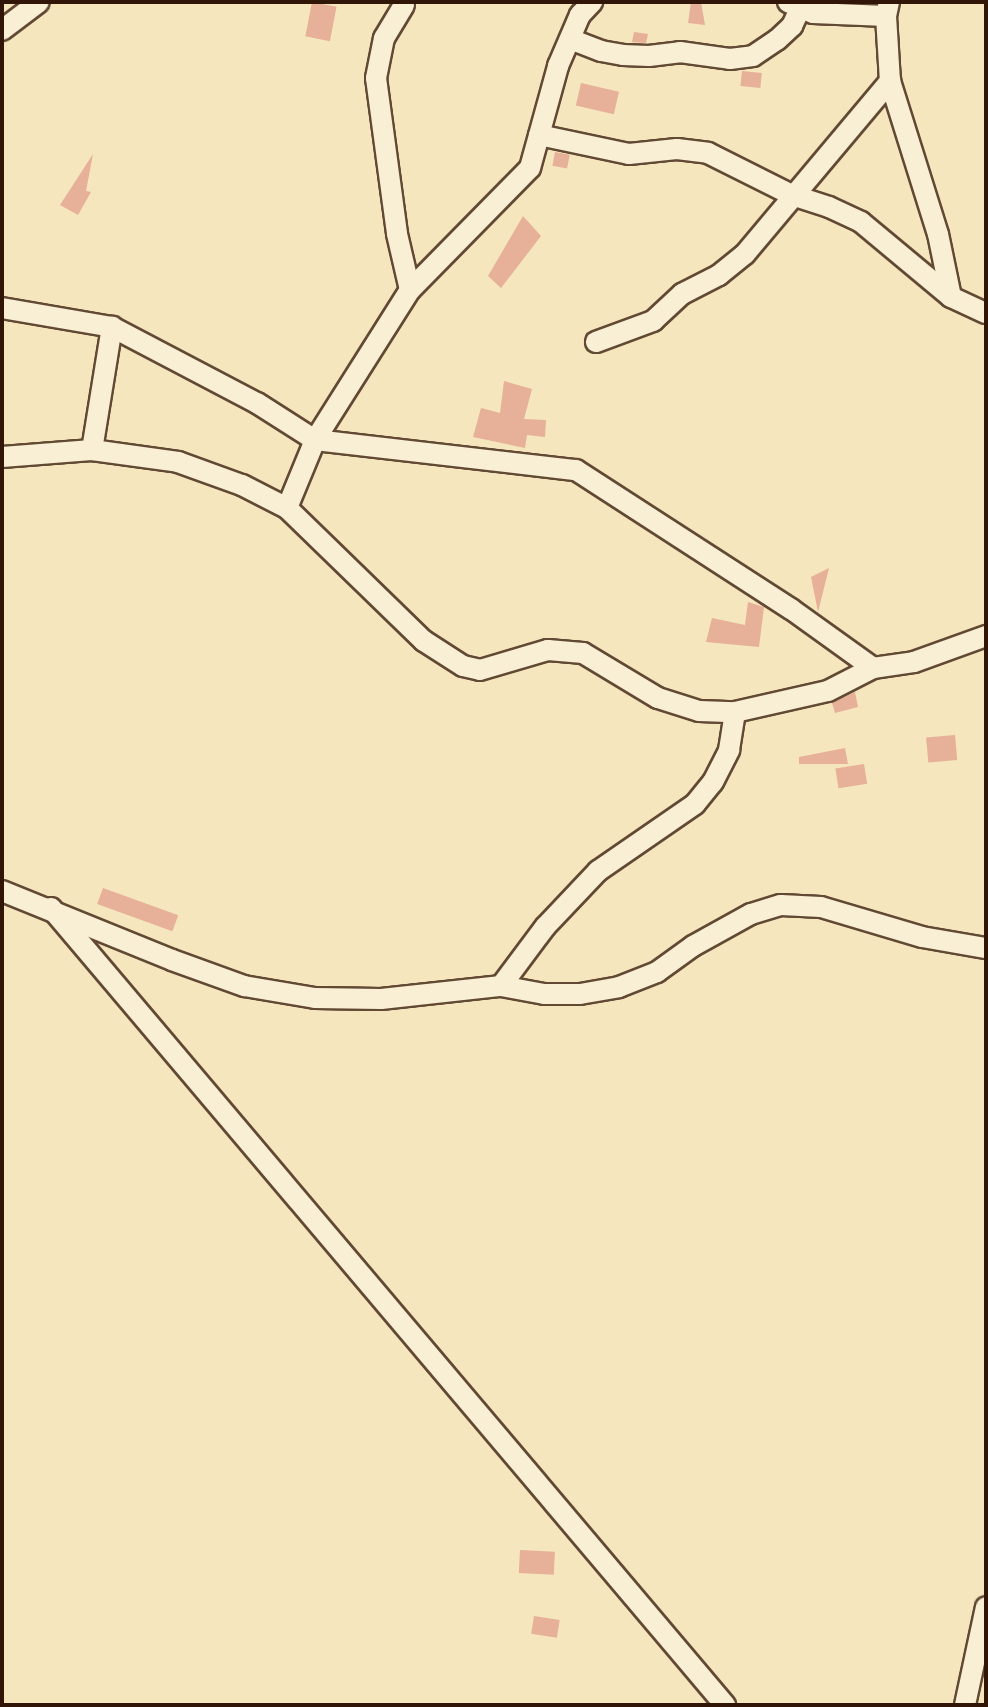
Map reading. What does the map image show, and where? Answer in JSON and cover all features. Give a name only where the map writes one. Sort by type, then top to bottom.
[{"type":"street","points":[[2,30],[39,2]]},
{"type":"street","points":[[287,508],[315,440],[410,290],[530,168],[570,39],[580,15],[592,2]]},
{"type":"street","points":[[404,3],[384,38],[376,78],[397,234],[410,290]]},
{"type":"street","points":[[570,39],[601,51],[623,55],[680,52],[730,59],[753,56],[777,40],[792,26],[794,5],[813,13],[888,9],[890,81],[938,234],[951,297]]},
{"type":"street","points":[[596,342],[653,321],[682,294],[719,275],[745,254],[890,81]]},
{"type":"street","points":[[539,135],[629,154],[677,149],[708,153],[792,195],[861,222],[951,297],[986,313]]},
{"type":"street","points":[[2,308],[112,327],[257,403],[315,440],[576,470],[791,609],[873,668]]},
{"type":"street","points":[[92,450],[112,327]]},
{"type":"street","points":[[2,457],[92,450],[178,462],[242,485],[287,508],[424,641],[463,666],[480,670],[548,650],[583,653],[658,698],[699,711],[735,712],[828,691],[873,668],[914,662],[986,636]]},
{"type":"street","points":[[501,986],[545,927],[598,871],[695,804],[713,782],[729,750],[735,712]]},
{"type":"street","points":[[2,891],[244,986],[315,998],[381,999],[501,986],[544,994],[580,994],[619,987],[657,972],[693,946],[751,914],[781,905],[821,907],[922,937],[986,948]]},
{"type":"street","points":[[51,908],[725,1705]]},
{"type":"street","points":[[965,1705],[986,1607]]},
{"type":"building","points":[[312,2],[337,7],[330,41],[305,36]]},
{"type":"building","points":[[691,2],[701,2],[705,25],[688,23]]},
{"type":"building","points":[[634,32],[648,34],[646,43],[632,42]]},
{"type":"building","points":[[742,71],[762,73],[760,88],[740,86]]},
{"type":"building","points":[[581,83],[619,92],[614,114],[576,105]]},
{"type":"building","points":[[555,152],[570,155],[567,169],[552,166]]},
{"type":"building","points":[[93,154],[86,191],[91,192],[78,215],[60,205]]},
{"type":"building","points":[[523,216],[541,236],[501,288],[488,276]]},
{"type":"building","points":[[504,381],[532,389],[524,419],[546,420],[545,437],[527,435],[525,448],[473,437],[481,408],[500,413]]},
{"type":"building","points":[[829,568],[818,612],[811,577]]},
{"type":"building","points":[[748,602],[764,607],[759,647],[706,642],[712,618],[745,625]]},
{"type":"building","points":[[855,692],[858,707],[835,713],[832,703]]},
{"type":"building","points":[[955,735],[957,760],[928,762],[926,738]]},
{"type":"building","points":[[845,748],[848,764],[799,764],[799,757]]},
{"type":"building","points":[[864,764],[867,784],[838,788],[835,769]]},
{"type":"building","points":[[103,888],[178,915],[172,931],[97,904]]},
{"type":"building","points":[[520,1550],[555,1552],[554,1575],[519,1573]]},
{"type":"building","points":[[534,1616],[560,1620],[557,1638],[531,1634]]}]
